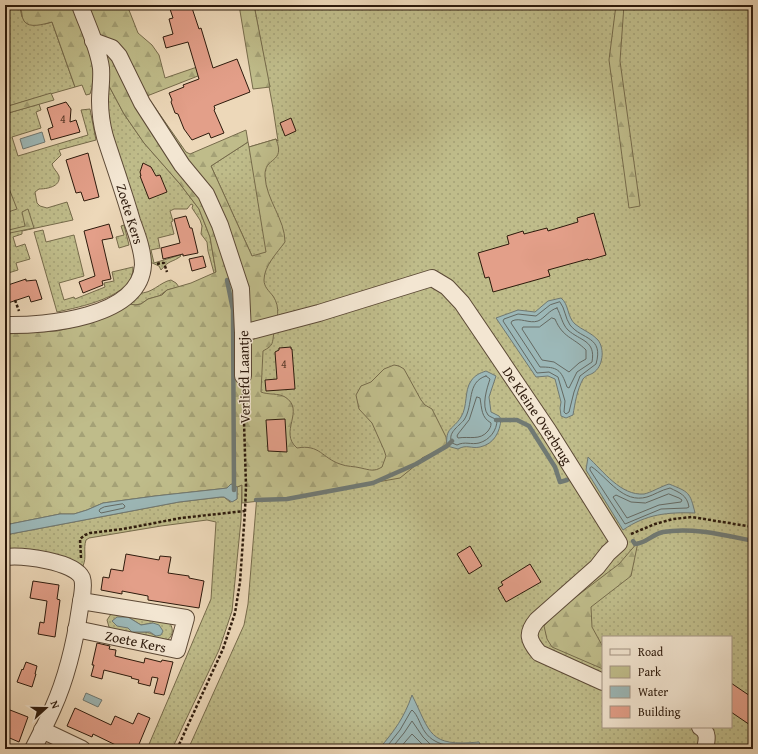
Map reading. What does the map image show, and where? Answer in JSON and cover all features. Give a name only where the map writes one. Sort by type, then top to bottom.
[{"type":"street","name":"Zoete Kers","points":[[5,325],[52,323],[98,311],[125,298],[134,289],[140,277],[143,265],[139,242],[102,125],[100,102],[101,69],[96,49],[80,5]]},
{"type":"street","name":"Verliefd Laantje","points":[[93,41],[112,48],[119,56],[142,104],[182,165],[206,194],[220,225],[241,289],[243,376]]},
{"type":"street","name":"De Kleine Overbrug","points":[[243,333],[319,313],[432,278],[447,287],[462,303],[548,430],[619,543]]},
{"type":"street","points":[[602,682],[539,653],[531,644],[530,634],[531,627],[537,620],[596,567],[619,543]]},
{"type":"street","points":[[5,557],[32,558],[68,565],[81,577],[83,585],[76,629],[62,683],[54,707],[33,749]]},
{"type":"street","name":"Zoete Kers","points":[[76,629],[177,650],[186,618],[81,601]]},
{"type":"street","points":[[703,728],[707,736],[705,749]]},
{"type":"street","points":[[42,730],[82,749]]},
{"type":"path","name":"Verliefd Laantje","points":[[178,749],[223,649],[235,613],[240,582],[246,486],[243,376]]},
{"type":"path","points":[[75,571],[79,568],[81,560],[80,540],[85,535],[181,518],[245,511]]},
{"type":"path","points":[[619,543],[632,534],[655,524],[673,519],[692,517],[753,527]]},
{"type":"green space","points":[[5,5],[76,5],[93,57],[94,81],[90,94],[86,95],[82,85],[75,87],[52,22],[29,25],[23,19],[20,8],[14,7],[5,10]]},
{"type":"green space","points":[[87,5],[127,5],[138,33],[152,45],[159,55],[165,78],[200,66],[203,74],[147,96],[186,152],[190,154],[246,130],[248,142],[211,166],[252,256],[266,252],[249,147],[276,139],[278,153],[268,165],[265,176],[266,185],[282,225],[285,242],[266,270],[264,280],[267,289],[275,300],[278,314],[272,344],[263,351],[261,392],[283,396],[291,402],[293,408],[290,428],[292,442],[297,448],[311,448],[343,465],[372,470],[377,470],[382,467],[386,456],[384,450],[372,423],[359,409],[356,395],[361,386],[371,382],[384,369],[394,365],[404,369],[421,400],[425,405],[432,409],[446,437],[447,446],[422,458],[400,478],[286,498],[242,503],[242,485],[237,487],[231,484],[227,488],[103,503],[74,514],[60,514],[5,525],[5,334],[57,331],[74,327],[130,304],[141,304],[148,299],[162,295],[167,290],[191,283],[216,272],[210,237],[199,209],[180,184],[144,143],[124,114],[109,86]]},
{"type":"green space","points":[[239,5],[254,5],[270,87],[253,89]]},
{"type":"green space","points":[[254,5],[753,5],[753,749],[184,749],[186,745],[190,745],[244,625],[248,604],[257,495],[252,256],[211,166],[248,142],[249,147],[276,139],[278,141]]},
{"type":"green space","points":[[616,5],[624,5],[620,61],[640,206],[629,208],[609,60]]},
{"type":"green space","points":[[14,7],[20,8],[22,17],[45,24],[52,22],[75,87],[5,107],[5,10]]},
{"type":"green space","points":[[109,86],[124,114],[144,143],[180,184],[199,209],[210,237],[216,272],[214,273],[207,242],[201,234],[202,226],[200,220],[192,208],[193,205],[191,204],[187,209],[174,209],[170,211],[173,221],[171,222],[174,234],[158,238],[160,248],[151,250],[154,263],[180,255],[181,256],[167,264],[161,270],[159,266],[150,262],[132,194],[107,114]]},
{"type":"green space","points":[[51,93],[54,100],[5,114],[5,107]]},
{"type":"green space","points":[[39,104],[41,110],[36,112],[41,128],[12,137],[18,156],[88,135],[81,110],[90,109],[96,140],[59,150],[61,155],[52,164],[59,176],[58,183],[52,187],[39,189],[35,192],[37,203],[40,206],[47,208],[67,202],[73,220],[22,231],[22,234],[13,237],[16,247],[25,244],[30,259],[16,263],[18,270],[5,274],[5,114]]},
{"type":"green space","points":[[5,178],[17,209],[5,213]]},
{"type":"green space","points":[[28,209],[34,228],[5,234],[5,231],[25,226],[22,212]]},
{"type":"green space","points":[[124,225],[129,245],[119,248],[116,237],[124,235],[121,226]]},
{"type":"green space","points":[[43,230],[46,242],[74,235],[84,276],[59,283],[64,300],[74,297],[75,299],[105,287],[104,283],[114,281],[112,272],[133,267],[131,277],[125,286],[116,293],[104,299],[57,312],[34,232]]},
{"type":"green space","points":[[171,280],[179,287],[167,290],[159,296],[148,299],[141,304],[130,304],[139,293],[148,292]]},
{"type":"green space","points":[[242,485],[241,520],[232,611],[219,650],[172,749],[147,749],[211,599],[216,522],[207,520],[89,538],[85,543],[85,559],[83,566],[69,561],[5,552],[5,535],[179,502],[224,497],[230,502],[237,499],[237,487]]},
{"type":"green space","points":[[638,542],[631,576],[591,607],[592,627],[602,645],[602,669],[552,647],[547,639],[544,626],[556,612],[619,564]]},
{"type":"green space","points":[[113,612],[170,623],[172,634],[168,640],[165,641],[112,629],[109,627],[107,620]],"holes":[[[128,617],[141,625],[153,623],[156,636],[148,633],[132,632],[128,628]]]},
{"type":"water","points":[[42,132],[45,142],[23,149],[20,139]]},
{"type":"water","points":[[561,298],[564,301],[572,321],[593,335],[598,340],[602,348],[602,358],[599,367],[583,379],[576,397],[573,415],[566,418],[561,416],[561,402],[555,379],[548,376],[536,377],[496,318],[518,310],[535,312],[548,301]]},
{"type":"water","points":[[486,371],[496,376],[489,397],[491,412],[499,416],[501,419],[498,433],[493,440],[480,447],[464,447],[458,449],[447,446],[448,432],[461,417],[465,408],[467,389],[469,385],[476,376]]},
{"type":"water","points":[[588,457],[613,482],[636,494],[644,494],[669,484],[685,491],[692,501],[695,513],[676,513],[649,517],[640,520],[623,530],[586,470]]},
{"type":"water","points":[[231,484],[237,487],[237,499],[232,502],[224,497],[221,497],[179,502],[5,535],[5,525],[60,514],[74,514],[103,503],[227,488]]},
{"type":"water","points":[[117,617],[128,617],[141,625],[153,623],[159,625],[163,631],[161,635],[156,636],[150,632],[132,632],[128,628],[117,626],[112,621]]},
{"type":"water","points":[[86,693],[102,700],[98,707],[83,700]]},
{"type":"water","points":[[412,695],[423,719],[434,735],[440,739],[450,742],[479,742],[480,749],[379,749],[398,724]]},
{"type":"building","points":[[172,5],[191,5],[199,29],[201,28],[213,68],[237,59],[250,92],[214,106],[214,110],[224,133],[211,138],[209,133],[192,140],[184,129],[178,114],[175,113],[171,102],[172,100],[169,93],[184,87],[183,85],[199,79],[188,42],[166,48],[163,37],[173,34],[169,19],[173,18],[170,9],[173,8]]},
{"type":"building","points":[[66,102],[71,109],[70,122],[76,120],[80,132],[51,140],[48,129],[53,127],[47,108]]},
{"type":"building","points":[[291,118],[296,131],[285,136],[280,123]]},
{"type":"building","points":[[88,153],[99,197],[84,201],[81,192],[76,193],[66,160]]},
{"type":"building","points":[[143,163],[151,167],[156,176],[160,175],[167,192],[149,199],[140,176]]},
{"type":"building","points":[[594,213],[606,255],[548,270],[550,276],[493,292],[489,277],[485,278],[478,253],[509,244],[507,236],[523,231],[524,234],[547,228],[548,231],[578,222],[577,218]]},
{"type":"building","points":[[186,216],[190,228],[192,228],[198,253],[183,256],[183,254],[163,259],[161,248],[180,243],[174,219]]},
{"type":"building","points":[[109,224],[113,238],[102,240],[111,279],[102,281],[103,285],[83,293],[79,282],[95,276],[84,231]]},
{"type":"building","points":[[203,256],[206,267],[192,271],[189,259]]},
{"type":"building","points":[[26,279],[26,281],[36,280],[42,299],[31,302],[29,296],[5,304],[5,286]]},
{"type":"building","points":[[291,347],[295,389],[266,391],[265,380],[277,379],[275,352],[279,350],[279,348]]},
{"type":"building","points":[[285,419],[287,452],[268,451],[266,420]]},
{"type":"building","points":[[470,546],[482,566],[469,574],[457,554]]},
{"type":"building","points":[[126,554],[159,560],[160,556],[171,557],[168,573],[189,576],[189,578],[204,581],[199,608],[148,600],[148,596],[122,591],[122,594],[101,590],[103,577],[109,578],[111,569],[123,571]]},
{"type":"building","points":[[530,564],[541,582],[506,602],[498,588],[503,585],[501,582]]},
{"type":"building","points":[[33,581],[59,585],[57,599],[60,600],[55,637],[38,634],[40,622],[44,623],[47,601],[30,598]]},
{"type":"building","points":[[97,643],[110,646],[109,649],[116,650],[115,656],[144,663],[145,658],[161,662],[162,660],[173,662],[164,695],[154,693],[158,678],[152,677],[150,686],[138,683],[139,680],[131,678],[132,677],[104,670],[102,679],[91,676]]},
{"type":"building","points":[[26,662],[37,666],[32,687],[17,682]]},
{"type":"building","points":[[732,684],[753,698],[753,727],[732,713]]},
{"type":"building","points":[[75,708],[111,725],[115,716],[133,724],[138,713],[150,718],[137,749],[124,749],[93,734],[92,737],[67,726]]},
{"type":"building","points":[[10,710],[28,717],[19,742],[5,736],[5,725]]},
{"type":"waterway","points":[[227,280],[233,310],[234,490]]},
{"type":"waterway","points":[[496,420],[517,420],[529,426],[555,467],[560,482],[567,480]]},
{"type":"waterway","points":[[256,500],[287,499],[373,483],[416,464],[447,446],[452,441]]},
{"type":"waterway","points":[[633,541],[635,544],[639,544],[663,532],[685,530],[708,532],[753,541]]}]
